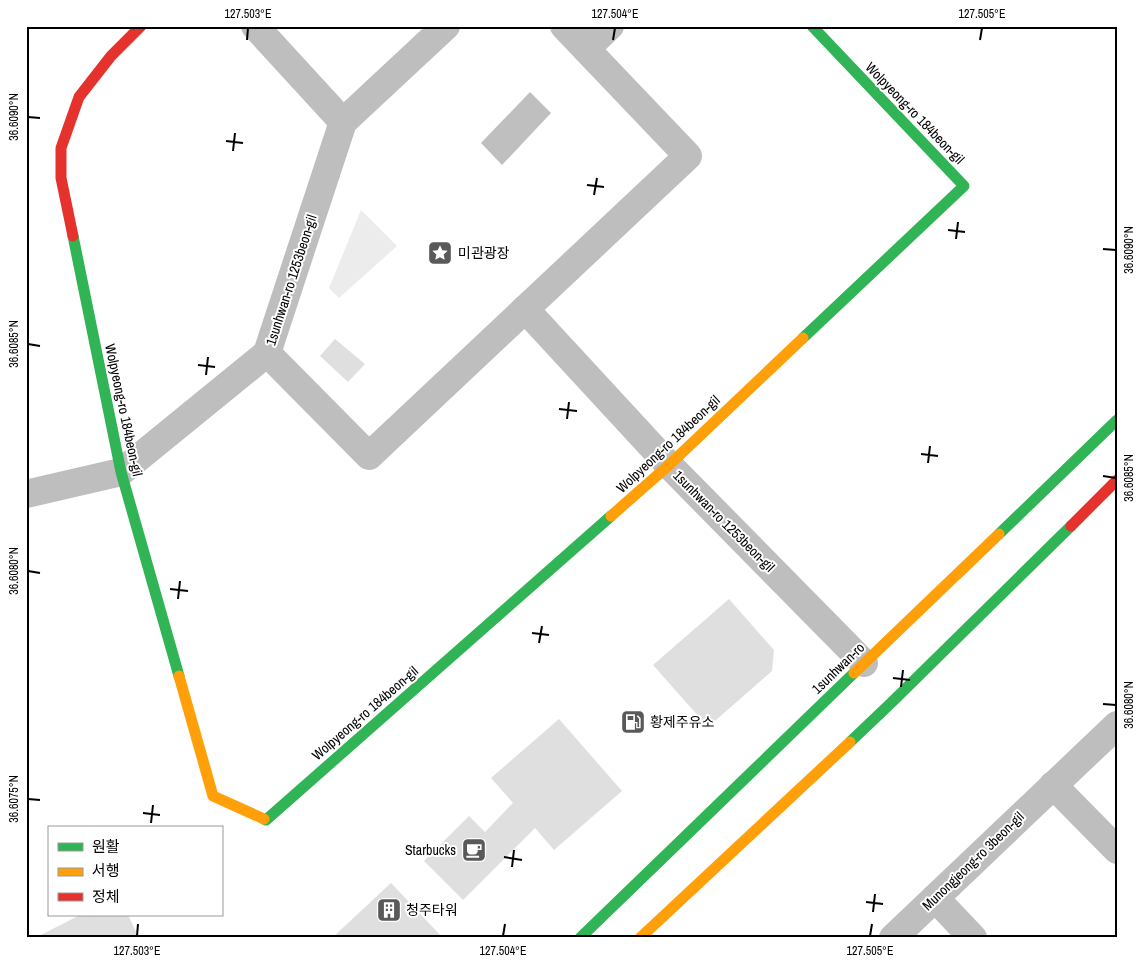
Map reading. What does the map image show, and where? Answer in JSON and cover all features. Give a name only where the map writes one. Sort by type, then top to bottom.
[{"type":"street","name":"Wolpyeong-ro 184beon-gil","points":[[141,26],[111,56],[79,97],[62,148],[61,178],[121,472],[213,796],[266,820],[669,465],[964,186],[812,26]]},
{"type":"street","points":[[255,26],[343,122]]},
{"type":"street","name":"1sunhwan-ro 1253beon-gil","points":[[446,26],[343,122],[267,353],[369,456],[688,156],[564,26]]},
{"type":"street","points":[[586,49],[610,26]]},
{"type":"street","name":"1sunhwan-ro 1253beon-gil","points":[[525,309],[669,465],[864,663]]},
{"type":"street","points":[[26,494],[121,472],[267,353]]},
{"type":"street","name":"1sunhwan-ro","points":[[580,938],[1117,420]]},
{"type":"street","points":[[640,938],[891,703],[1117,480]]},
{"type":"street","name":"Munongjeong-ro 3beon-gil","points":[[893,938],[1117,725]]},
{"type":"street","points":[[1053,785],[1117,850]]},
{"type":"street","points":[[935,898],[973,938]]},
{"type":"shaded area","points":[[530,92],[551,113],[502,165],[481,143]]},
{"type":"shaded area","points":[[361,210],[397,246],[339,298],[329,288]]},
{"type":"building","points":[[335,339],[365,364],[348,382],[320,356]]},
{"type":"building","points":[[729,599],[774,650],[772,671],[708,727],[653,665]]},
{"type":"building","points":[[559,719],[622,791],[554,850],[535,828],[463,900],[424,861],[469,816],[485,832],[513,803],[491,778]]},
{"type":"building","name":"청주타워","points":[[391,883],[443,938],[332,938]]},
{"type":"building","points":[[78,916],[128,916],[139,938],[35,938]]},
{"type":"traffic: fast","points":[[803,338],[964,186],[812,26]]},
{"type":"traffic: fast","points":[[73,236],[121,472],[179,676]]},
{"type":"traffic: fast","points":[[999,534],[1117,420]]},
{"type":"traffic: fast","points":[[264,819],[266,820],[611,516]]},
{"type":"traffic: fast","points":[[850,742],[1071,526]]},
{"type":"traffic: fast","points":[[580,938],[854,673]]},
{"type":"traffic: slow","points":[[611,516],[669,465],[803,338]]},
{"type":"traffic: slow","points":[[854,673],[999,534]]},
{"type":"traffic: slow","points":[[179,676],[213,796],[264,819]]},
{"type":"traffic: slow","points":[[640,938],[850,742]]},
{"type":"traffic: jam","points":[[73,236],[61,178],[61,148],[79,97],[111,56],[141,26]]},
{"type":"traffic: jam","points":[[1071,526],[1117,480]]},
{"type":"place","name":"미관광장","points":[[440,253]]},
{"type":"place","name":"황제주유소","points":[[633,722]]},
{"type":"place","name":"Starbucks","points":[[474,850]]},
{"type":"place","name":"청주타워","points":[[389,910]]}]
